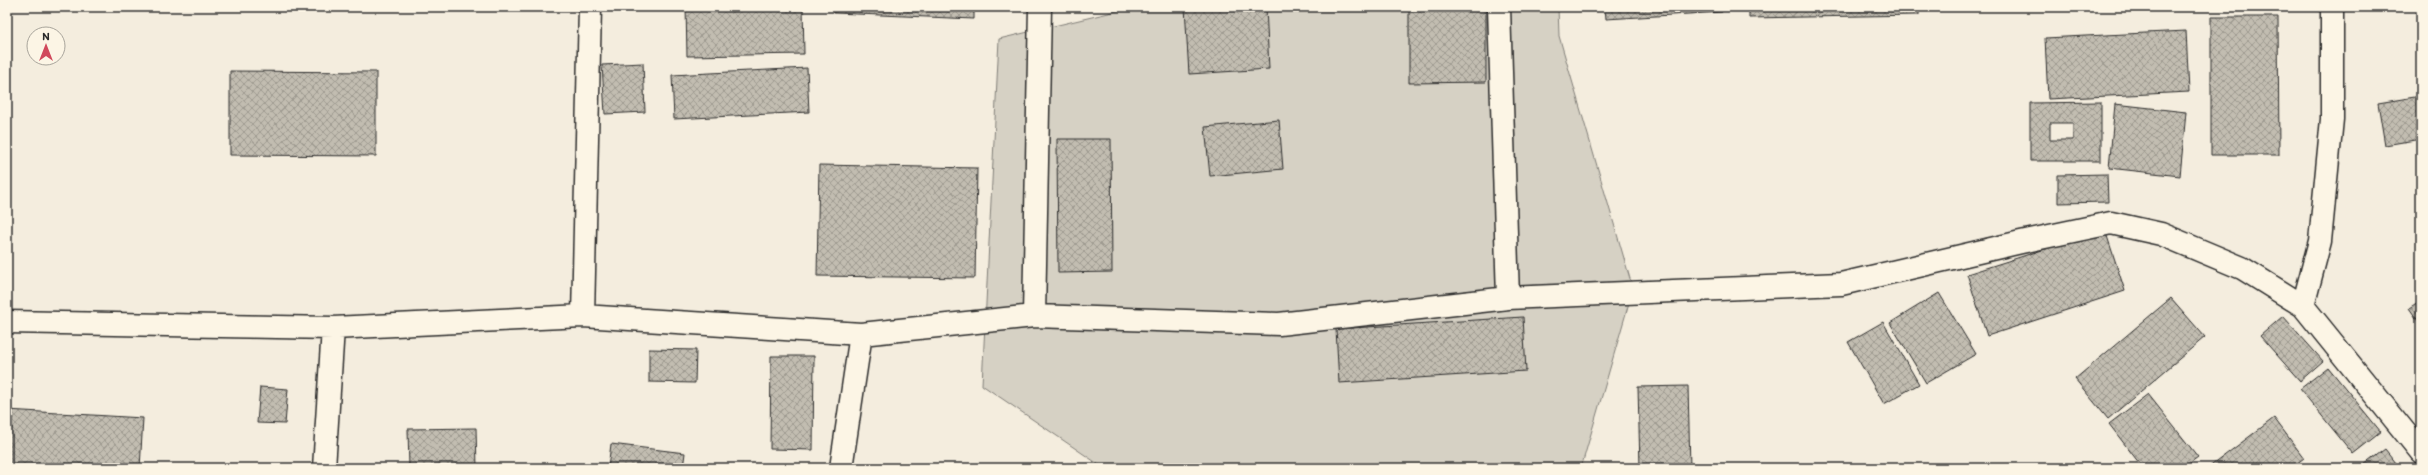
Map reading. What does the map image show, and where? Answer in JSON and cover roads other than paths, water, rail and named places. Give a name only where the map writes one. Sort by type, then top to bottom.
[{"type":"street","points":[[583,316],[590,7]]},
{"type":"street","points":[[1034,316],[1040,7]]},
{"type":"street","points":[[1499,7],[1508,298]]},
{"type":"street","points":[[2303,306],[2320,241],[2332,119],[2332,7]]},
{"type":"street","points":[[7,322],[333,328],[583,316],[861,334],[1034,316],[1279,324],[1508,298],[1841,284],[2111,223],[2161,234],[2242,268],[2303,306],[2421,452]]},
{"type":"street","points":[[324,468],[333,328]]},
{"type":"street","points":[[841,468],[861,334]]}]
